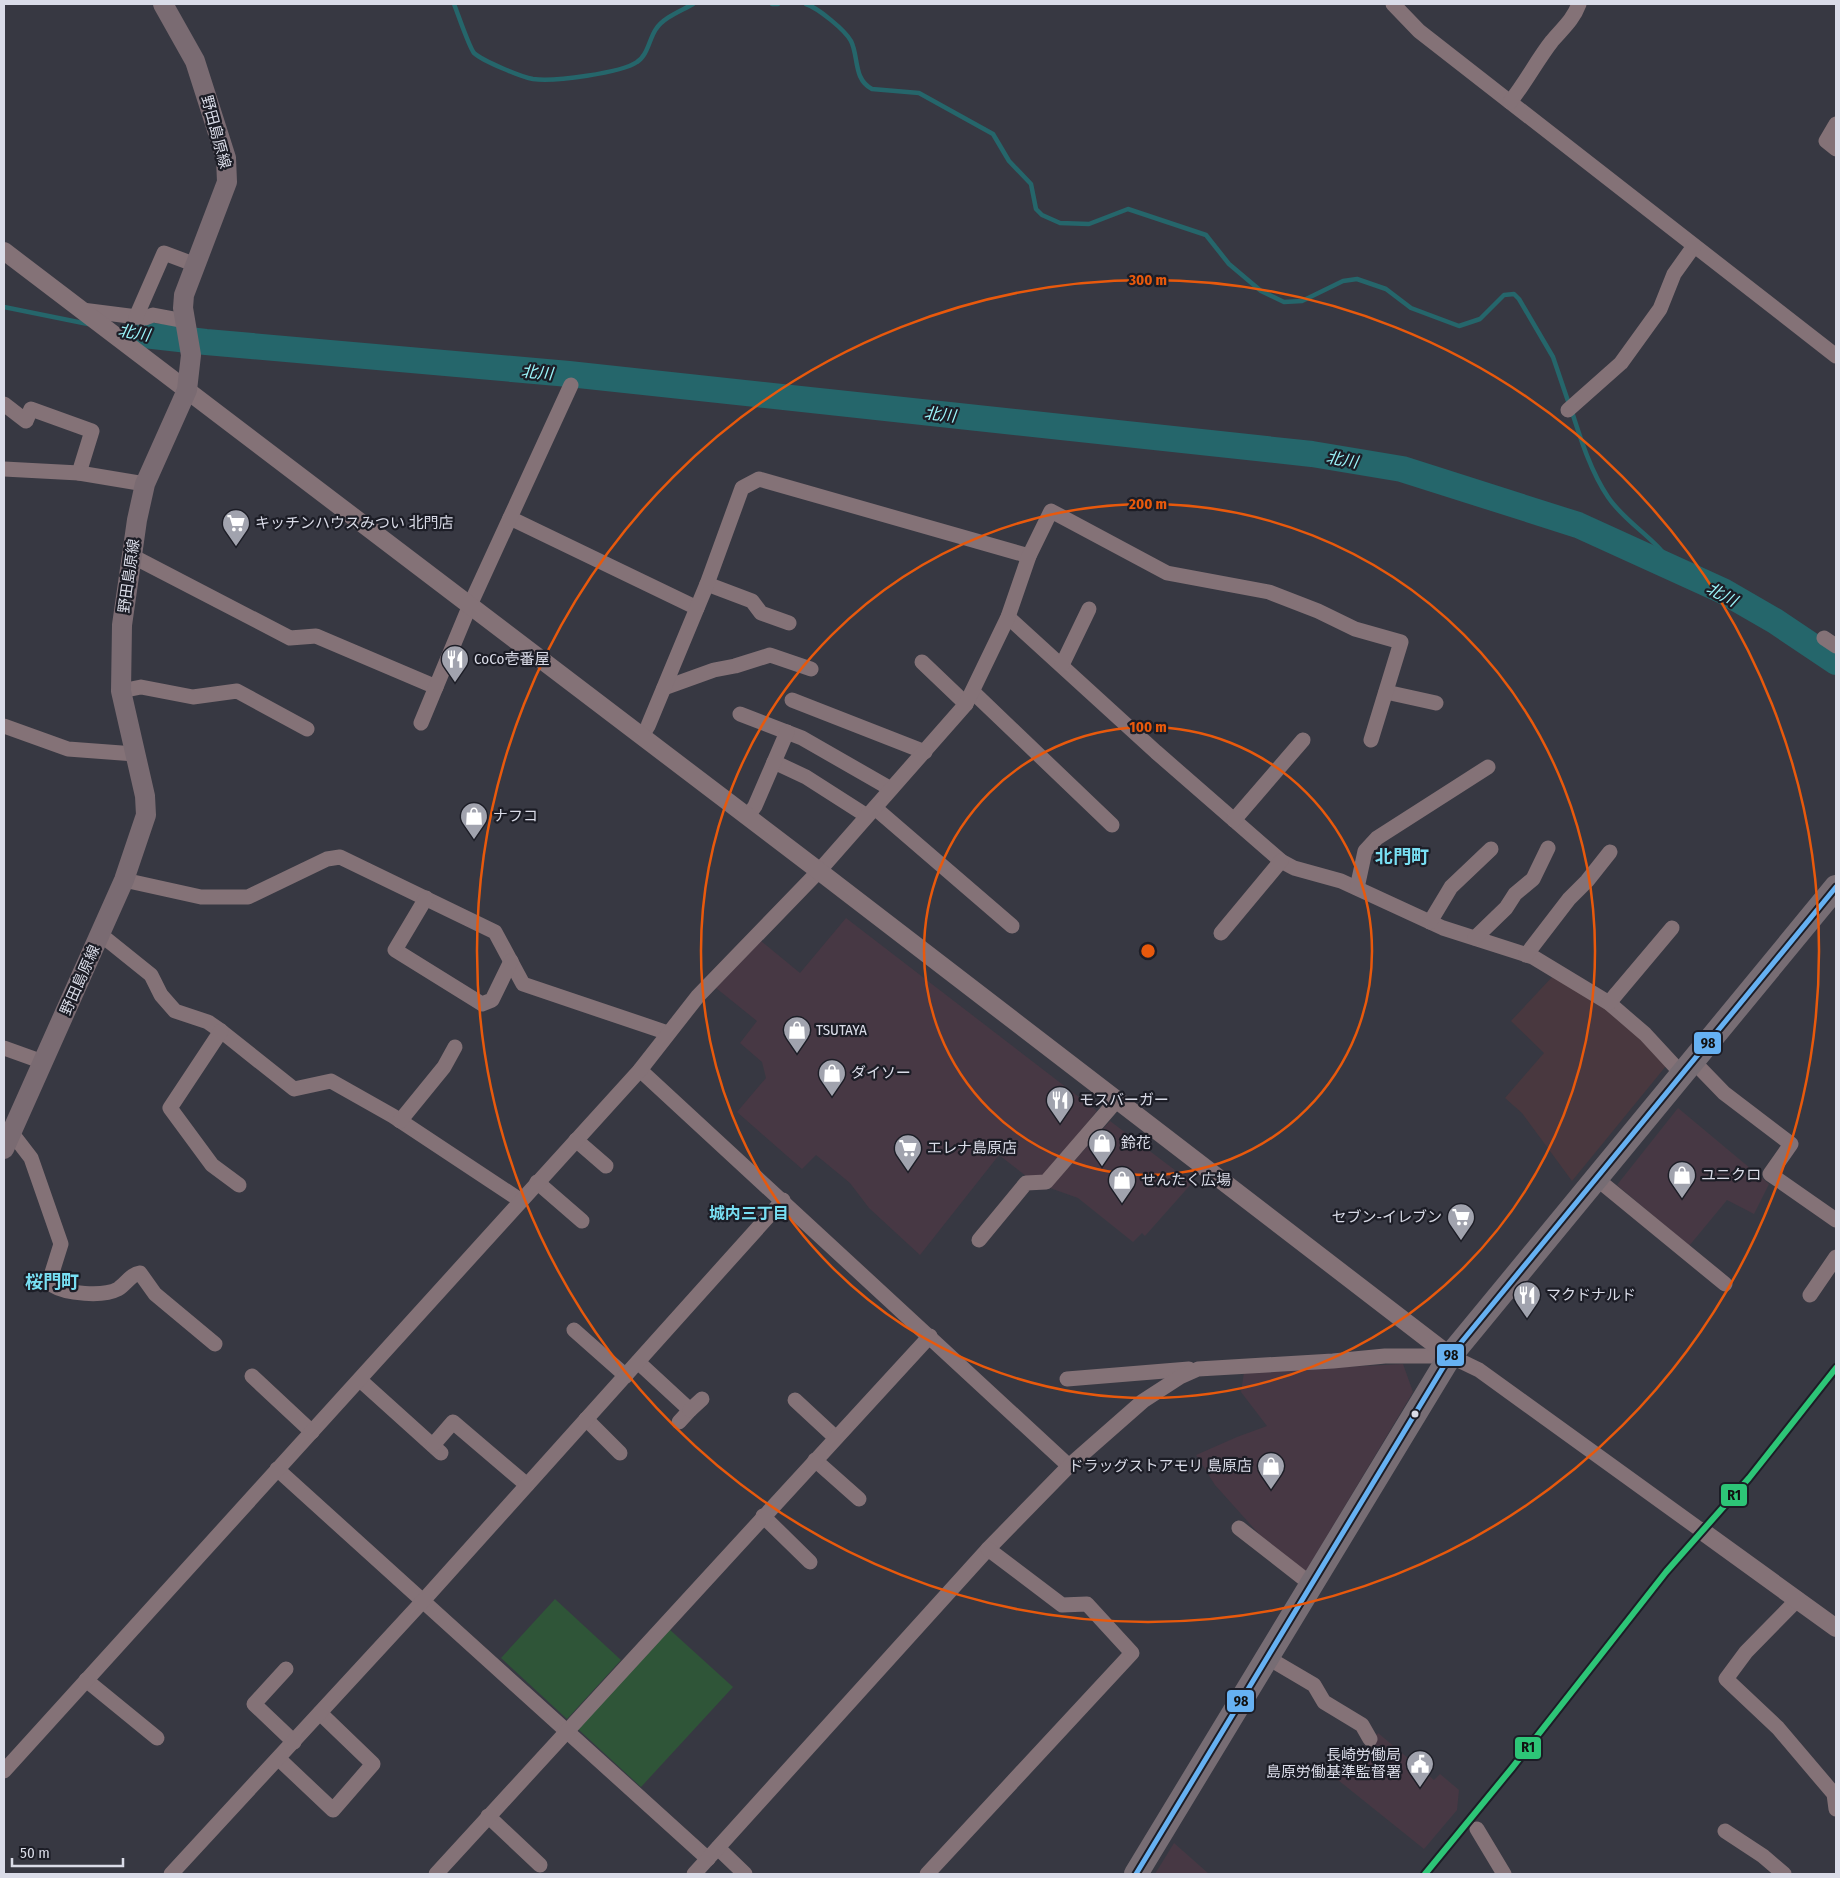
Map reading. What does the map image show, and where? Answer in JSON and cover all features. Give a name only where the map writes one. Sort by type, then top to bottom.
[{"type":"highway","points":[[1136,1874],[1450,1356],[1836,887]]},
{"type":"main road","name":"野田島原線","points":[[8,1140],[124,880],[146,815],[145,796],[121,691],[122,625],[145,484],[187,390],[191,368],[184,295],[228,182],[226,158],[195,61],[163,4]]},
{"type":"street","points":[[1393,4],[1418,31],[1836,356]]},
{"type":"street","points":[[1510,102],[1531,76],[1553,40],[1574,17],[1579,4]]},
{"type":"street","points":[[1836,124],[1826,141],[1836,149]]},
{"type":"street","points":[[1571,407],[1621,363],[1660,310],[1674,274],[1694,246]]},
{"type":"street","points":[[4,251],[748,816],[1450,1356],[1479,1370],[1836,1628]]},
{"type":"street","points":[[136,317],[164,253],[196,265]]},
{"type":"street","points":[[84,312],[145,318],[153,315],[186,324]]},
{"type":"street","points":[[421,723],[470,605],[571,385]]},
{"type":"street","points":[[4,404],[26,420],[31,409],[92,431],[78,473]]},
{"type":"street","points":[[4,469],[78,473],[145,484]]},
{"type":"street","points":[[642,736],[707,584],[742,488],[759,479],[1029,556]]},
{"type":"street","points":[[4,1771],[276,1468],[360,1380],[520,1200],[640,1070],[698,996],[819,871],[970,699],[1008,617],[1029,556],[1051,511],[1167,573],[1269,592],[1318,611],[1355,629],[1401,642],[1371,740]]},
{"type":"street","points":[[510,518],[697,608]]},
{"type":"street","points":[[132,556],[290,638],[316,636],[436,687]]},
{"type":"street","points":[[707,584],[752,601],[761,613],[789,623]]},
{"type":"street","points":[[1062,665],[1089,609]]},
{"type":"street","points":[[1008,617],[1282,861],[1294,868],[1357,888],[1430,922],[1526,955],[1609,1003],[1688,1068],[1791,1144],[1770,1174],[1836,1220]]},
{"type":"street","points":[[664,688],[714,670],[735,666],[770,655],[810,668]]},
{"type":"street","points":[[922,662],[970,699],[1112,825]]},
{"type":"street","points":[[121,691],[142,687],[193,697],[237,691],[307,728]]},
{"type":"street","points":[[1386,692],[1436,703]]},
{"type":"street","points":[[792,700],[925,752]]},
{"type":"street","points":[[740,714],[802,738],[891,789]]},
{"type":"street","points":[[4,726],[68,749],[135,754]]},
{"type":"street","points":[[748,816],[787,732]]},
{"type":"street","points":[[1234,820],[1304,740]]},
{"type":"street","points":[[774,762],[871,812],[1012,926]]},
{"type":"street","points":[[1357,888],[1365,851],[1377,838],[1488,767]]},
{"type":"street","points":[[1475,938],[1506,908],[1515,894],[1533,878],[1548,848]]},
{"type":"street","points":[[1430,922],[1451,887],[1491,849]]},
{"type":"street","points":[[1526,955],[1569,899],[1587,881],[1610,852]]},
{"type":"street","points":[[124,880],[201,897],[248,897],[327,859],[340,857],[495,932],[523,984],[668,1033]]},
{"type":"street","points":[[1221,932],[1282,861]]},
{"type":"street","points":[[426,898],[395,950],[482,1004],[492,1000],[511,961]]},
{"type":"street","points":[[1672,928],[1666,936],[1609,1003],[1616,993],[1672,928]]},
{"type":"street","points":[[100,934],[151,975],[165,1000],[175,1011],[208,1022],[294,1088],[331,1081],[400,1121],[520,1200]]},
{"type":"street","points":[[221,1031],[170,1108],[212,1165],[239,1185]]},
{"type":"street","points":[[400,1121],[444,1067],[455,1047]]},
{"type":"street","points":[[4,1048],[43,1062]]},
{"type":"street","points":[[640,1070],[1069,1466]]},
{"type":"street","points":[[979,1240],[1026,1183],[1046,1182],[1117,1100]]},
{"type":"street","points":[[8,1140],[31,1158],[61,1244],[50,1279],[52,1285],[100,1294],[118,1289],[134,1274],[140,1273],[155,1294],[215,1344]]},
{"type":"street","points":[[576,1140],[606,1166]]},
{"type":"street","points":[[1597,1179],[1725,1284]]},
{"type":"street","points":[[537,1182],[582,1221]]},
{"type":"street","points":[[171,1874],[422,1602],[783,1200]]},
{"type":"street","points":[[1810,1295],[1836,1257]]},
{"type":"street","points":[[574,1330],[626,1376]]},
{"type":"street","points":[[436,1874],[567,1729],[930,1336]]},
{"type":"street","points":[[1067,1379],[1385,1356],[1450,1356]]},
{"type":"street","points":[[638,1362],[690,1410]]},
{"type":"street","points":[[694,1874],[988,1549],[1069,1466],[1143,1401],[1180,1377],[1198,1369]]},
{"type":"street","points":[[252,1376],[312,1432]]},
{"type":"street","points":[[360,1380],[437,1449],[454,1422],[527,1485]]},
{"type":"street","points":[[679,1422],[702,1399]]},
{"type":"street","points":[[794,1400],[836,1438]]},
{"type":"street","points":[[586,1420],[620,1453]]},
{"type":"street","points":[[816,1460],[859,1499]]},
{"type":"street","points":[[276,1468],[422,1602],[567,1729],[713,1854],[745,1874]]},
{"type":"street","points":[[763,1516],[810,1562]]},
{"type":"street","points":[[1239,1528],[1312,1585]]},
{"type":"street","points":[[927,1874],[1132,1653],[1087,1604],[1062,1605],[988,1549]]},
{"type":"street","points":[[1798,1600],[1746,1652],[1726,1680],[1778,1728],[1828,1786],[1834,1794],[1836,1809]]},
{"type":"street","points":[[1268,1658],[1314,1686],[1324,1702],[1362,1725],[1370,1739]]},
{"type":"street","points":[[286,1669],[254,1704],[294,1742]]},
{"type":"street","points":[[86,1680],[157,1738]]},
{"type":"street","points":[[279,1759],[333,1810],[373,1764],[320,1713]]},
{"type":"street","points":[[488,1816],[540,1865]]},
{"type":"street","points":[[1477,1828],[1504,1874]]},
{"type":"street","points":[[1724,1831],[1763,1856],[1784,1874]]},
{"type":"shaded area","points":[[846,918],[1097,1111],[1043,1176],[1026,1176],[999,1155],[920,1255],[869,1208],[850,1183],[816,1155],[802,1169],[737,1112],[766,1078],[762,1062],[740,1043],[757,1021],[716,988],[761,941],[800,973]]},
{"type":"shaded area","points":[[1553,976],[1608,1006],[1666,1066],[1572,1181],[1522,1113],[1505,1098],[1544,1053],[1511,1021]]},
{"type":"shaded area","points":[[1678,1108],[1769,1184],[1754,1214],[1727,1200],[1689,1246],[1617,1185]]},
{"type":"shaded area","points":[[1110,1121],[1192,1183],[1145,1236],[1142,1233],[1133,1242],[1078,1198],[1050,1188]]},
{"type":"shaded area","points":[[1403,1364],[1413,1392],[1306,1571],[1267,1543],[1215,1485],[1196,1455],[1267,1426],[1241,1392],[1244,1372]]},
{"type":"shaded area","points":[[1378,1733],[1434,1780],[1440,1774],[1459,1790],[1457,1810],[1424,1849],[1338,1780]]},
{"type":"shaded area","points":[[1174,1843],[1209,1874],[1155,1874]]},
{"type":"green space","points":[[555,1599],[621,1660],[567,1719],[501,1658]]},
{"type":"green space","points":[[669,1629],[733,1687],[641,1787],[578,1729]]},
{"type":"waterway","points":[[454,4],[474,53],[511,72],[527,78],[543,80],[603,73],[637,62],[644,55],[659,25],[693,4]]},
{"type":"waterway","points":[[772,4],[778,4]]},
{"type":"waterway","points":[[806,4],[824,15],[848,36],[853,47],[859,74],[866,85],[872,89],[919,93],[993,134],[1009,161],[1031,184],[1036,209],[1042,215],[1060,223],[1089,224],[1128,209],[1206,235],[1229,264],[1261,291],[1284,302],[1302,301],[1343,281],[1357,279],[1386,289],[1411,308],[1459,326],[1480,319],[1504,295],[1514,294],[1519,299],[1553,357],[1569,404]]},
{"type":"waterway","name":"北川","points":[[4,307],[88,324]]},
{"type":"waterway","name":"北川","points":[[118,330],[144,335]]},
{"type":"waterway","name":"北川","points":[[144,335],[569,374],[1312,454],[1402,469],[1578,525],[1723,591],[1775,621],[1836,662]]},
{"type":"waterway","points":[[1572,412],[1592,467],[1608,497],[1615,507],[1659,548],[1673,567]]},
{"type":"transit line","name":"98","points":[[1136,1874],[1450,1356],[1836,887]]},
{"type":"transit line","name":"R1","points":[[1425,1874],[1512,1768],[1666,1572],[1749,1478],[1836,1368]]},
{"type":"place","name":"キッチンハウスみつい 北門店","points":[[236,547]]},
{"type":"place","name":"CoCo壱番屋","points":[[455,683]]},
{"type":"place","name":"ナフコ","points":[[474,840]]},
{"type":"place","name":"TSUTAYA","points":[[797,1054]]},
{"type":"place","name":"ダイソー","points":[[832,1097]]},
{"type":"place","name":"モスバーガー","points":[[1060,1124]]},
{"type":"place","name":"鈴花","points":[[1102,1167]]},
{"type":"place","name":"エレナ島原店","points":[[908,1172]]},
{"type":"place","name":"ユニクロ","points":[[1682,1199]]},
{"type":"place","name":"せんたく広場","points":[[1122,1204]]},
{"type":"place","name":"セブン-イレブン","points":[[1461,1241]]},
{"type":"place","name":"マクドナルド","points":[[1527,1319]]},
{"type":"place","name":"ドラッグストアモリ 島原店","points":[[1271,1490]]},
{"type":"place","name":"長崎労働局 島原労働基準監督署","points":[[1420,1788]]},
{"type":"district","name":"北門町","points":[[1402,857]]},
{"type":"district","name":"城内三丁目","points":[[749,1213]]},
{"type":"district","name":"桜門町","points":[[52,1282]]}]
